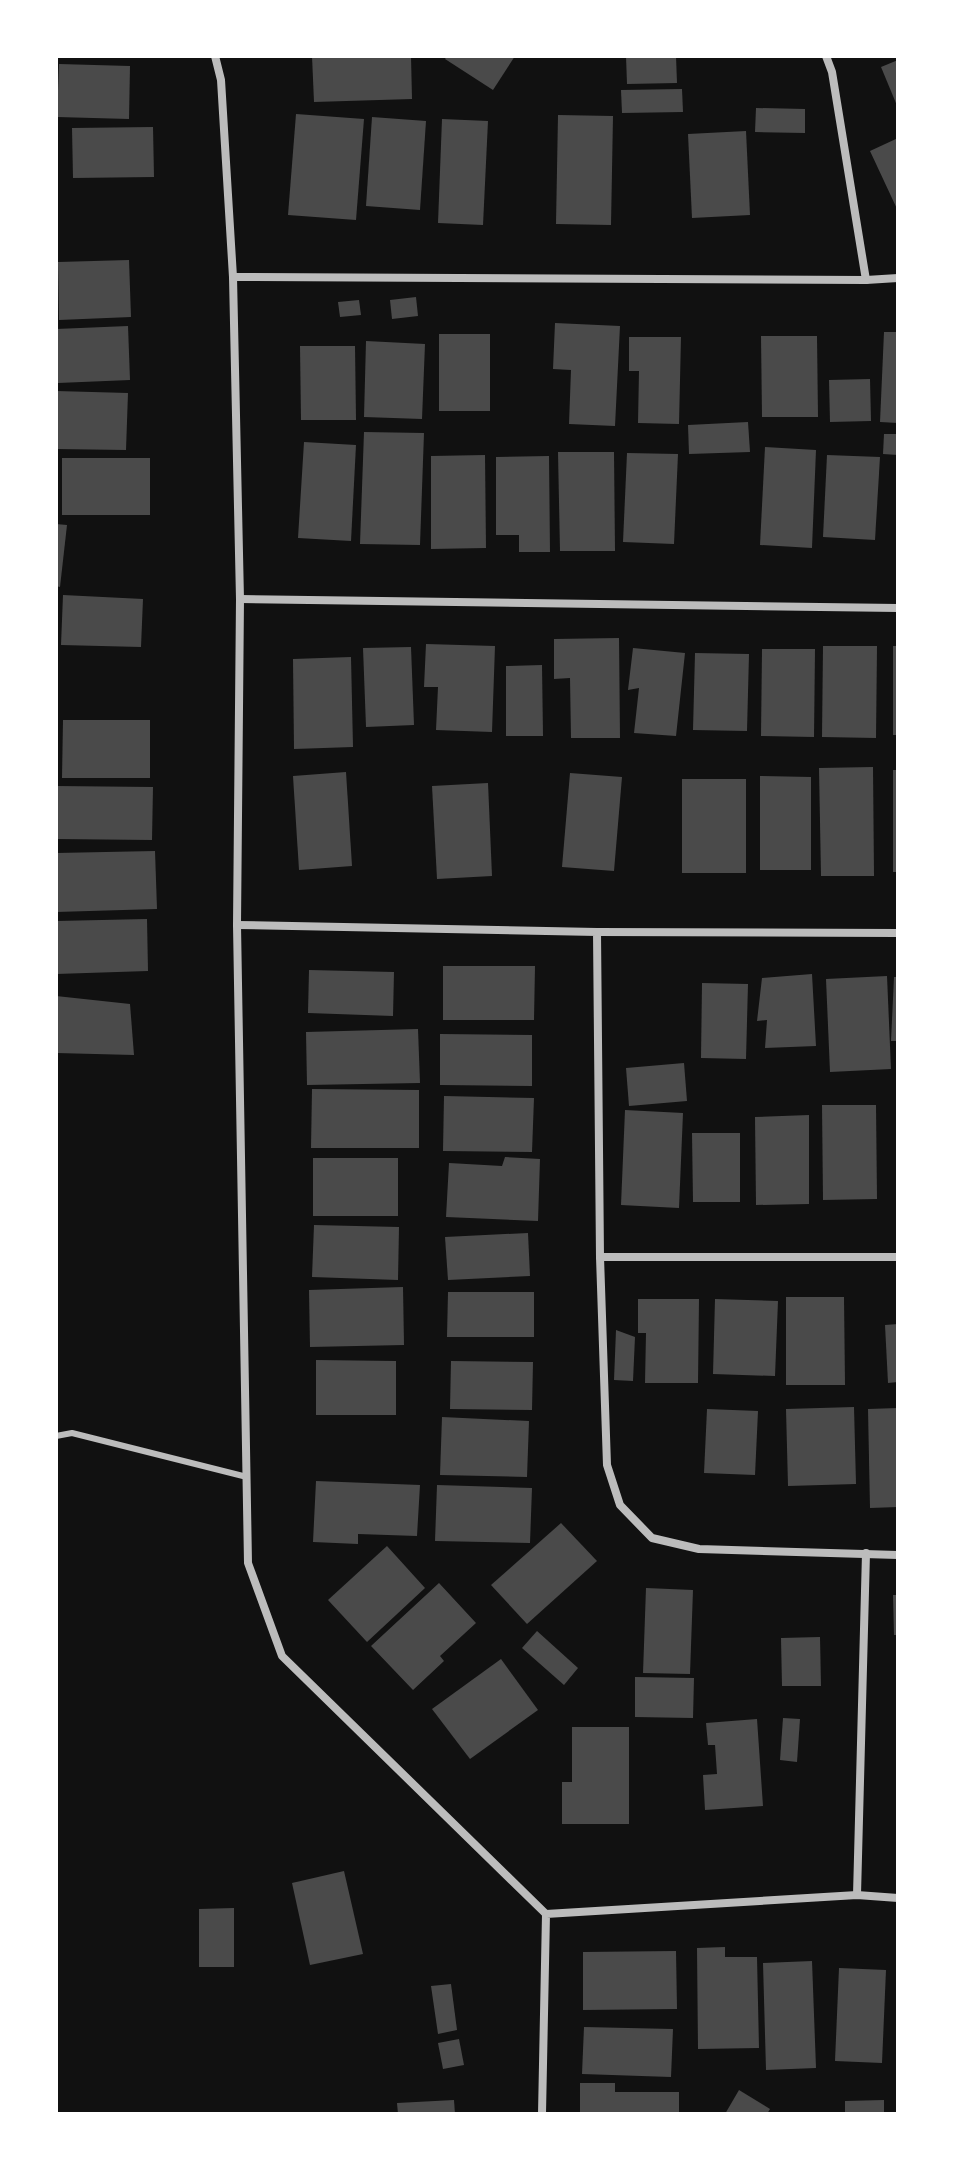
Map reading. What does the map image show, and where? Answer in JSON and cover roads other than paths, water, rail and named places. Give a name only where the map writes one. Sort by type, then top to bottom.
[{"type":"street","points":[[215,56],[221,80],[233,277],[240,599],[237,925],[248,1563],[282,1656],[546,1914],[542,2114]]},
{"type":"street","points":[[826,56],[832,72],[866,280]]},
{"type":"street","points":[[233,277],[898,278]]},
{"type":"street","points":[[240,599],[898,608]]},
{"type":"street","points":[[237,925],[597,932],[898,933]]},
{"type":"street","points":[[597,932],[600,1257],[607,1465],[620,1505],[652,1538],[699,1549],[898,1555]]},
{"type":"street","points":[[600,1257],[898,1257]]},
{"type":"street","points":[[857,1895],[866,1553]]},
{"type":"street","points":[[546,1914],[857,1895],[898,1898]]},
{"type":"lane","points":[[56,1436],[72,1433],[247,1477]]}]
